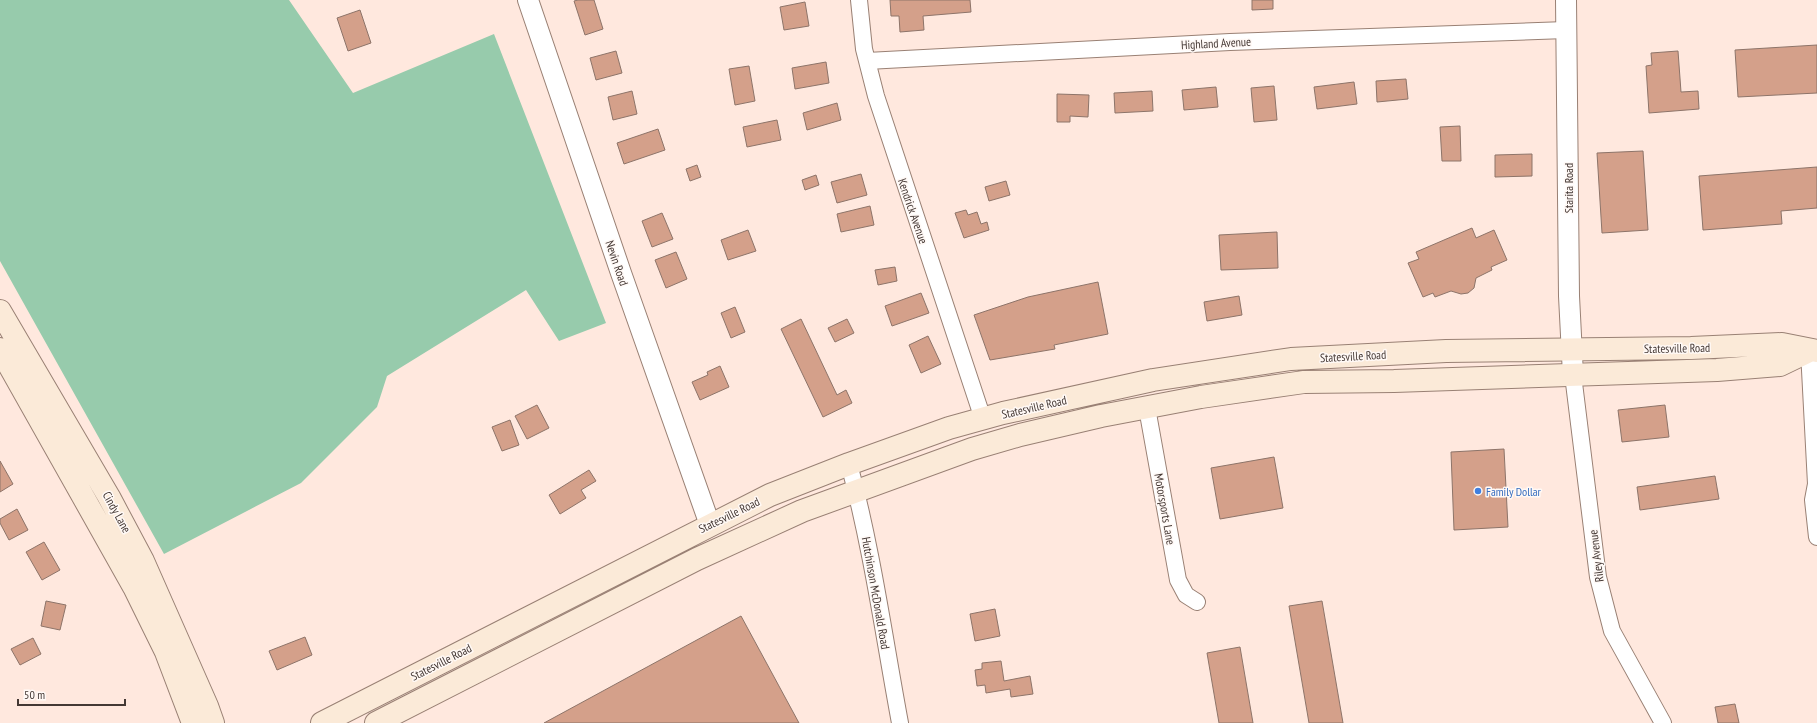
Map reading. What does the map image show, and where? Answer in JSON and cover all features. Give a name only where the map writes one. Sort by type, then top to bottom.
[{"type":"main road","name":"Cindy Lane","points":[[0,311],[109,496],[143,561],[207,706],[213,723]]},
{"type":"main road","name":"Statesville Road","points":[[322,723],[770,495],[849,464],[949,428],[983,419],[1153,380],[1291,359],[1446,351],[1691,348],[1782,344],[1813,351]]},
{"type":"main road","name":"Cindy Lane","points":[[0,349],[134,587],[166,652],[193,723]]},
{"type":"main road","name":"Statesville Road","points":[[376,723],[696,559],[802,511],[972,449],[1020,435],[1101,416],[1256,388],[1304,382],[1717,370],[1780,365],[1813,351]]},
{"type":"street","name":"Nevin Road","points":[[528,0],[621,273],[710,525]]},
{"type":"street","name":"Kendrick Avenue","points":[[859,0],[867,61],[876,96],[900,174],[983,419]]},
{"type":"street","name":"Starita Road","points":[[1566,0],[1571,349],[1573,375]]},
{"type":"street","name":"Highland Avenue","points":[[867,61],[1230,42],[1566,30]]},
{"type":"street","points":[[1813,351],[1816,484],[1814,506],[1817,537]]},
{"type":"street","name":"Riley Avenue","points":[[1573,375],[1602,600],[1612,632],[1663,723]]},
{"type":"street","name":"Motorsports Lane","points":[[1147,408],[1178,580],[1186,595],[1197,602]]},
{"type":"street","name":"Hutchinson McDonald Road","points":[[849,464],[873,570],[900,723]]},
{"type":"green space","points":[[0,0],[289,0],[353,93],[494,34],[606,323],[559,341],[526,290],[387,376],[377,407],[301,483],[164,554],[0,261]]},
{"type":"building","points":[[594,0],[603,29],[585,35],[574,1]]},
{"type":"building","points":[[890,0],[970,0],[971,12],[923,16],[924,30],[900,32],[899,16],[891,16]]},
{"type":"building","points":[[1252,0],[1273,0],[1273,9],[1252,10]]},
{"type":"building","points":[[805,2],[809,26],[784,30],[780,7]]},
{"type":"building","points":[[360,10],[371,43],[348,51],[337,18]]},
{"type":"building","points":[[1817,45],[1817,93],[1738,97],[1735,50]]},
{"type":"building","points":[[616,51],[622,73],[596,80],[590,58]]},
{"type":"building","points":[[1678,51],[1681,92],[1698,91],[1699,109],[1649,113],[1646,66],[1652,65],[1651,53]]},
{"type":"building","points":[[826,62],[829,83],[795,89],[792,68]]},
{"type":"building","points":[[749,66],[755,101],[735,105],[729,69]]},
{"type":"building","points":[[1406,79],[1408,99],[1377,102],[1376,81]]},
{"type":"building","points":[[1354,82],[1357,104],[1317,109],[1314,87]]},
{"type":"building","points":[[1274,86],[1277,120],[1254,122],[1251,88]]},
{"type":"building","points":[[1216,87],[1218,107],[1184,110],[1182,90]]},
{"type":"building","points":[[632,91],[637,114],[613,120],[608,97]]},
{"type":"building","points":[[1152,91],[1153,111],[1115,113],[1114,93]]},
{"type":"building","points":[[1057,94],[1089,95],[1088,117],[1070,116],[1070,122],[1057,122]]},
{"type":"building","points":[[837,103],[841,120],[807,130],[803,113]]},
{"type":"building","points":[[777,120],[781,140],[747,147],[743,127]]},
{"type":"building","points":[[1460,126],[1461,161],[1442,161],[1440,127]]},
{"type":"building","points":[[658,129],[665,150],[624,164],[617,143]]},
{"type":"building","points":[[1643,151],[1648,230],[1602,233],[1597,153]]},
{"type":"building","points":[[1532,154],[1532,176],[1495,177],[1495,155]]},
{"type":"building","points":[[697,165],[701,177],[690,181],[686,169]]},
{"type":"building","points":[[1817,167],[1817,208],[1781,211],[1782,224],[1703,230],[1699,176]]},
{"type":"building","points":[[861,174],[867,195],[837,203],[831,182]]},
{"type":"building","points":[[816,175],[819,185],[805,190],[802,180]]},
{"type":"building","points":[[1006,181],[1010,195],[989,201],[985,187]]},
{"type":"building","points":[[870,206],[874,225],[841,232],[837,214]]},
{"type":"building","points":[[966,210],[968,215],[977,212],[981,224],[987,222],[989,230],[964,238],[955,213]]},
{"type":"building","points":[[662,213],[673,239],[652,247],[642,221]]},
{"type":"building","points":[[1472,228],[1476,238],[1494,230],[1507,260],[1491,267],[1492,270],[1476,278],[1474,288],[1468,293],[1461,294],[1451,291],[1435,297],[1433,293],[1423,297],[1408,263],[1419,259],[1416,252]]},
{"type":"building","points":[[748,230],[756,251],[728,260],[721,240]]},
{"type":"building","points":[[1277,232],[1278,268],[1221,270],[1219,235]]},
{"type":"building","points":[[676,252],[687,279],[666,288],[655,260]]},
{"type":"building","points":[[895,267],[897,281],[878,285],[875,270]]},
{"type":"building","points":[[1098,282],[1108,334],[1054,345],[1055,349],[990,360],[974,315],[1028,297]]},
{"type":"building","points":[[921,293],[929,313],[892,326],[885,306]]},
{"type":"building","points":[[1239,296],[1242,315],[1207,321],[1204,302]]},
{"type":"building","points":[[735,307],[745,332],[731,338],[721,313]]},
{"type":"building","points":[[801,319],[837,395],[846,390],[852,403],[823,417],[781,329]]},
{"type":"building","points":[[847,319],[854,333],[835,342],[828,328]]},
{"type":"building","points":[[928,336],[941,364],[921,373],[909,345]]},
{"type":"building","points":[[720,366],[729,387],[700,400],[692,382],[708,375],[707,372]]},
{"type":"building","points":[[537,405],[549,428],[527,439],[515,416]]},
{"type":"building","points":[[1665,405],[1669,437],[1622,442],[1618,410]]},
{"type":"building","points":[[510,420],[519,445],[502,451],[492,427]]},
{"type":"building","points":[[1504,449],[1508,527],[1454,530],[1451,452]]},
{"type":"building","points":[[1274,457],[1283,508],[1220,519],[1211,468]]},
{"type":"building","points":[[0,461],[13,484],[0,492]]},
{"type":"building","points":[[589,470],[596,481],[581,490],[586,498],[560,514],[549,495]]},
{"type":"building","points":[[1715,476],[1719,499],[1640,510],[1637,487]]},
{"type":"building","points":[[17,509],[28,530],[9,540],[0,523],[0,519]]},
{"type":"building","points":[[44,542],[60,570],[42,580],[26,552]]},
{"type":"building","points":[[46,601],[66,605],[60,630],[41,626]]},
{"type":"building","points":[[1322,601],[1343,723],[1309,723],[1289,606]]},
{"type":"building","points":[[995,609],[1000,636],[975,641],[970,614]]},
{"type":"building","points":[[741,616],[799,723],[544,723]]},
{"type":"building","points":[[305,637],[312,655],[277,670],[269,651]]},
{"type":"building","points":[[33,638],[41,654],[20,665],[11,649]]},
{"type":"building","points":[[1240,647],[1253,723],[1219,723],[1207,653]]},
{"type":"building","points":[[1001,661],[1004,681],[1030,676],[1033,694],[1011,697],[1010,689],[986,693],[985,685],[977,686],[975,670],[982,669],[982,663]]},
{"type":"building","points":[[1735,704],[1739,723],[1718,723],[1715,707]]},
{"type":"place","name":"Family Dollar","points":[[1478,491]]}]
